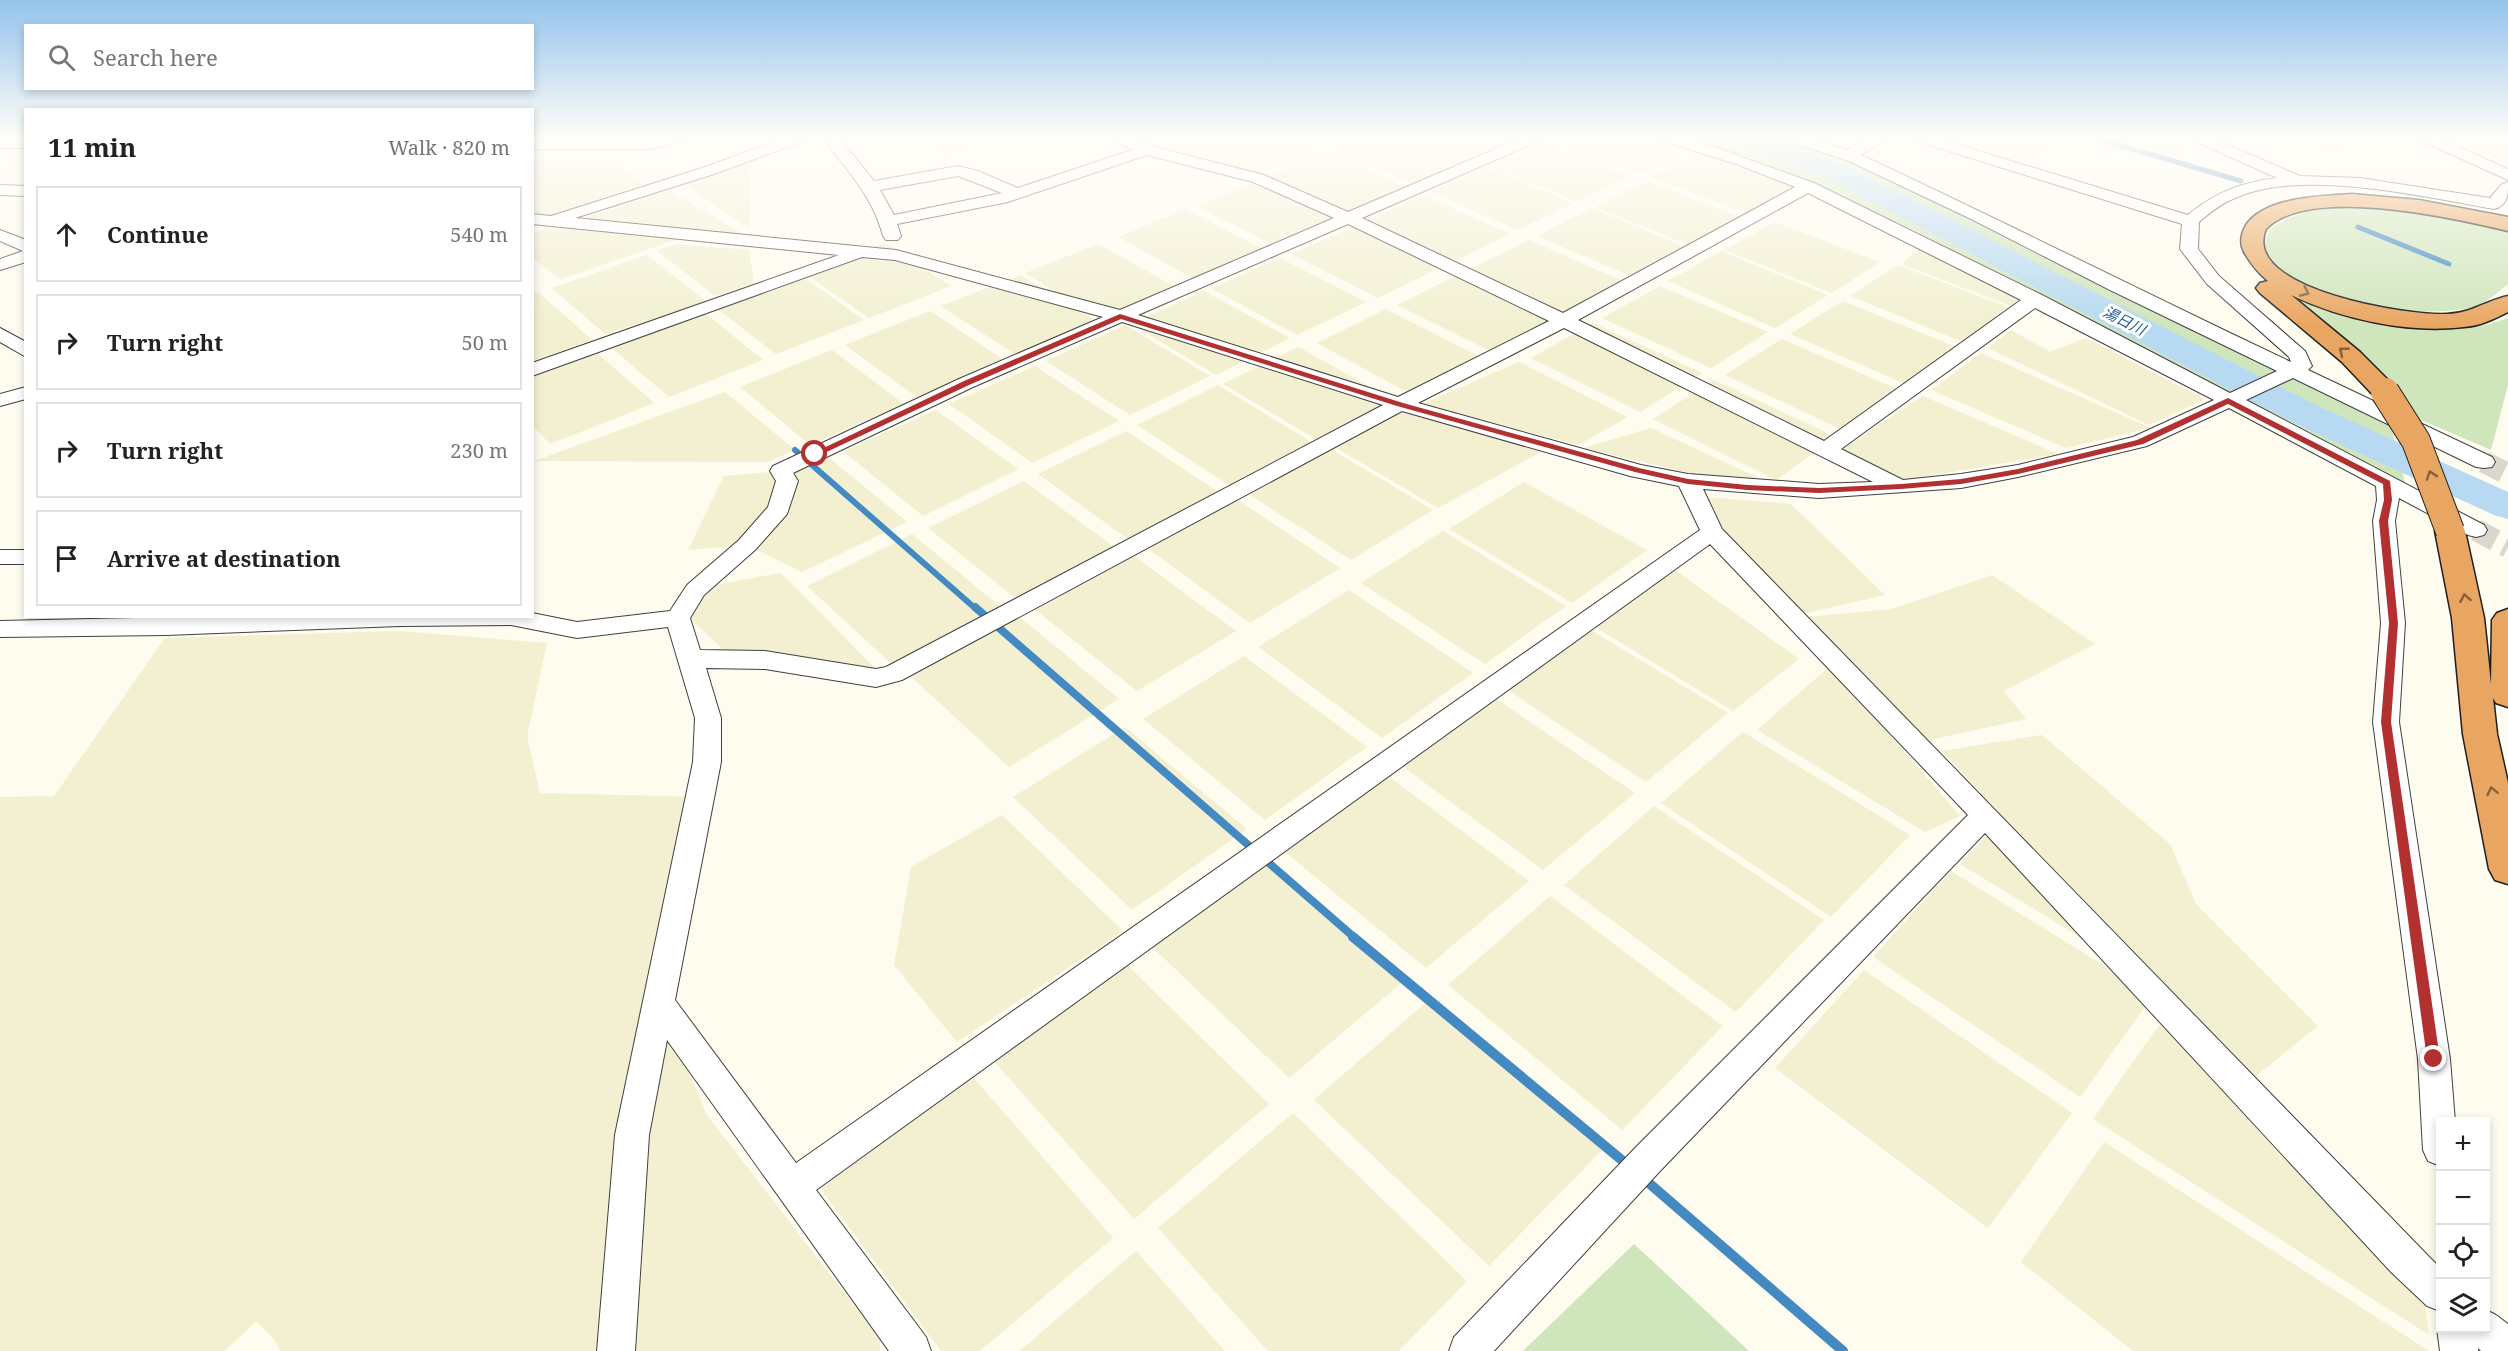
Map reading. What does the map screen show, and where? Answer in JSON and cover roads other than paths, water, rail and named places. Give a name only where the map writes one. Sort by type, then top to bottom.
[{"type":"highway","points":[[2281,201],[2258,208],[2244,219],[2237,232],[2239,250],[2251,272],[2351,357],[2385,392],[2414,433],[2429,469],[2463,530],[2468,618],[2480,735],[2508,869]]},
{"type":"highway","points":[[2413,201],[2508,218]]},
{"type":"highway","points":[[2508,224],[2398,204],[2314,203],[2282,210],[2260,222],[2253,232],[2252,241],[2253,250],[2262,262],[2286,283],[2327,302],[2377,316],[2431,321],[2467,320],[2508,303]]},
{"type":"highway","points":[[2508,620],[2508,695]]},
{"type":"street","points":[[538,223],[610,201]]},
{"type":"street","points":[[877,201],[889,221],[896,255]]},
{"type":"street","points":[[889,221],[991,201]]},
{"type":"street","points":[[1311,201],[1563,321],[1901,487]]},
{"type":"street","points":[[616,1351],[632,1135],[707,762],[708,718],[678,618],[694,590],[747,545],[779,509],[787,481],[781,471],[966,383],[1388,201]]},
{"type":"street","points":[[691,659],[765,660],[876,678],[893,674],[1400,404],[1563,321],[1781,201]]},
{"type":"street","points":[[1838,201],[2232,399],[2387,483],[2463,530]]},
{"type":"street","points":[[1946,201],[2116,286],[2484,462]]},
{"type":"street","points":[[2129,201],[2191,220]]},
{"type":"street","points":[[538,223],[896,255],[1120,316],[1400,404],[1638,471],[1688,481],[1819,491],[1961,481],[2018,471],[2140,442],[2302,366],[2298,355],[2213,280],[2189,249],[2191,220],[2218,201]]},
{"type":"street","points":[[2476,201],[2494,204],[2496,201]]},
{"type":"street","points":[[0,235],[24,247]]},
{"type":"street","points":[[534,369],[863,252]]},
{"type":"street","points":[[0,265],[24,257]]},
{"type":"street","points":[[1826,450],[2035,299]]},
{"type":"street","points":[[0,334],[24,350]]},
{"type":"street","points":[[0,400],[24,394]]},
{"type":"street","points":[[1688,481],[1712,532],[1985,815],[2404,1259],[2436,1289]]},
{"type":"street","points":[[2387,483],[2388,500],[2384,521],[2393,623],[2386,722],[2434,1059],[2438,1117]]},
{"type":"street","points":[[792,1187],[1665,562],[1712,532]]},
{"type":"street","points":[[0,557],[24,557]]},
{"type":"street","points":[[0,629],[171,622],[399,618]]},
{"type":"street","points":[[520,618],[577,630],[678,618]]},
{"type":"street","points":[[1468,1351],[1649,1158],[1985,815]]},
{"type":"street","points":[[660,1004],[912,1351]]},
{"type":"street","points":[[2457,1333],[2459,1351]]},
{"type":"street","points":[[2488,1333],[2508,1349]]},
{"type":"waterway","name":"湯日川","points":[[1892,201],[2305,414],[2508,507]]},
{"type":"waterway","points":[[2358,227],[2449,264]]},
{"type":"waterway","points":[[795,450],[976,609]]},
{"type":"waterway","points":[[975,607],[1355,938]]},
{"type":"waterway","points":[[1353,937],[1629,1166]]},
{"type":"waterway","points":[[1643,1178],[1843,1351]]},
{"type":"tunnel","points":[[2484,462],[2508,474]]},
{"type":"tunnel","points":[[2476,530],[2508,547]]}]
